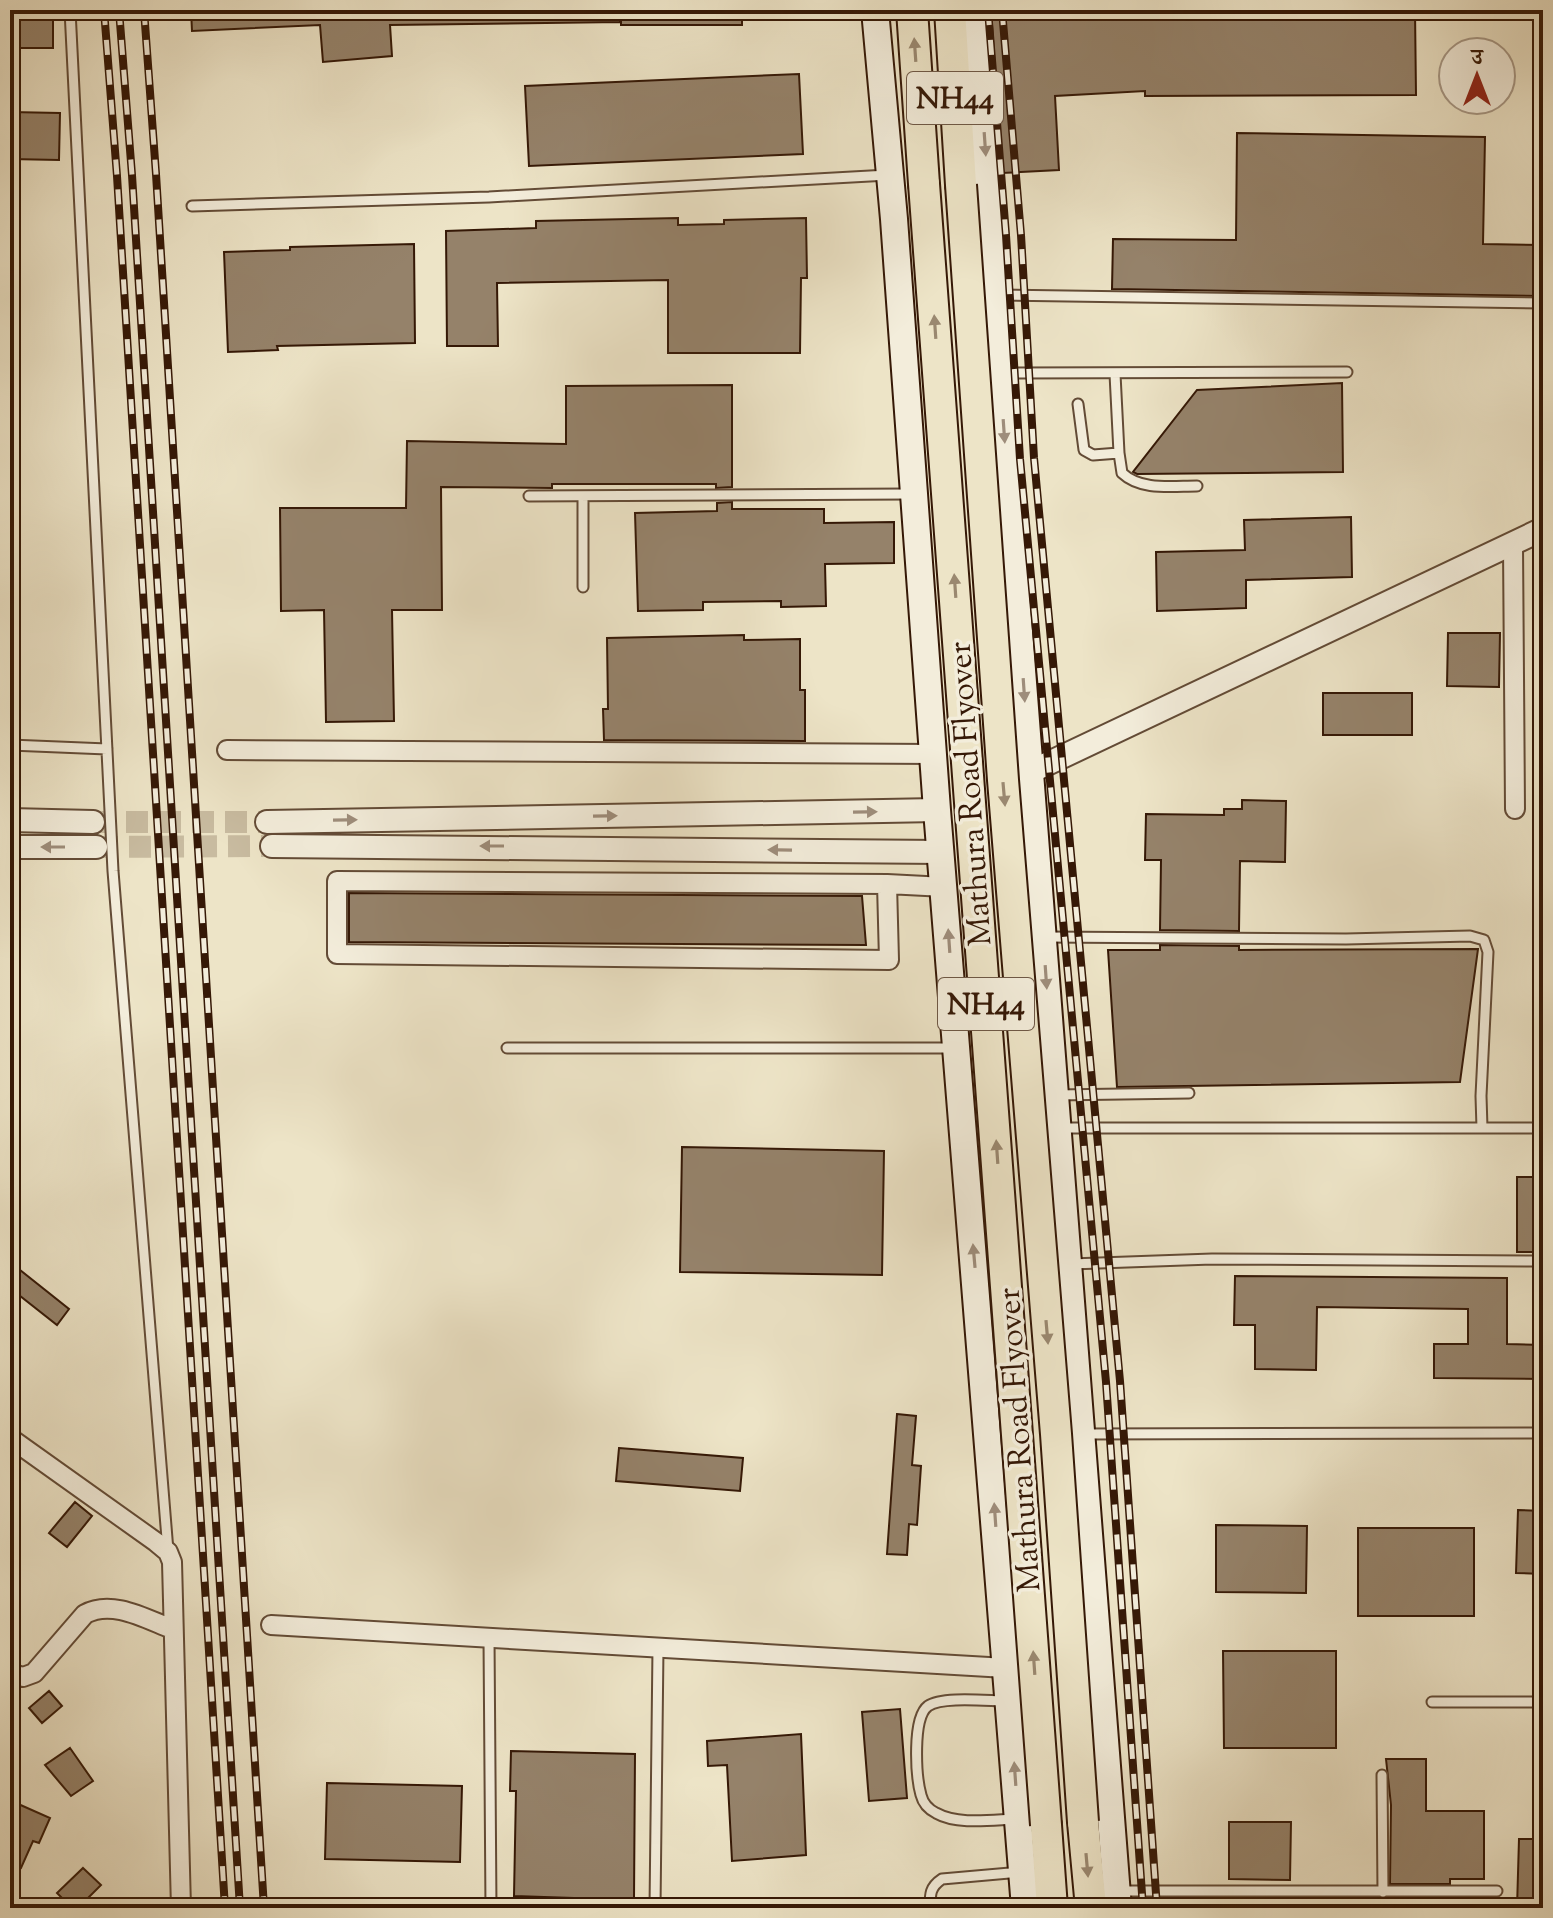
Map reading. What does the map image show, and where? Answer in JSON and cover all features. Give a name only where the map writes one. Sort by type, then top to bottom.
[{"type":"highway","name":"Mathura Road Flyover","points":[[912,10],[1052,1908]]},
{"type":"highway","name":"Mathura Road Flyover","points":[[950,10],[1001,765],[1091,1908]]},
{"type":"main road","points":[[875,10],[1025,1908]]},
{"type":"main road","points":[[975,10],[999,373],[1117,1899]]},
{"type":"main road","points":[[958,1048],[1051,1043]]},
{"type":"street","points":[[1030,772],[1513,546],[1543,529]]},
{"type":"street","points":[[1513,546],[1515,809]]},
{"type":"street","points":[[227,750],[935,754]]},
{"type":"street","points":[[267,822],[937,810]]},
{"type":"street","points":[[10,820],[93,822]]},
{"type":"street","points":[[272,846],[942,852]]},
{"type":"street","points":[[10,847],[96,847]]},
{"type":"street","points":[[887,884],[889,960],[337,954],[337,881],[887,884],[945,887]]},
{"type":"street","points":[[10,1438],[168,1552],[172,1562],[181,1908]]},
{"type":"street","points":[[10,1673],[23,1677],[34,1673],[85,1614],[93,1609],[123,1611],[172,1629]]},
{"type":"street","points":[[271,1625],[1006,1668]]},
{"type":"lane","points":[[70,10],[113,871],[168,1552]]},
{"type":"lane","points":[[192,206],[489,197],[890,175]]},
{"type":"lane","points":[[995,295],[1543,303]]},
{"type":"lane","points":[[999,373],[1347,372]]},
{"type":"lane","points":[[1115,374],[1122,473],[1144,485],[1197,486]]},
{"type":"lane","points":[[1078,404],[1084,450],[1093,455],[1119,453]]},
{"type":"lane","points":[[529,496],[915,494]]},
{"type":"lane","points":[[583,496],[583,587]]},
{"type":"lane","points":[[10,745],[107,749]]},
{"type":"lane","points":[[1043,937],[1346,939],[1470,936],[1484,940],[1488,952],[1482,1128]]},
{"type":"lane","points":[[507,1048],[958,1048]]},
{"type":"lane","points":[[1055,1095],[1189,1093]]},
{"type":"lane","points":[[1057,1128],[1542,1126]]},
{"type":"lane","points":[[1067,1264],[1212,1259],[1543,1261]]},
{"type":"lane","points":[[1080,1434],[1543,1433]]},
{"type":"lane","points":[[489,1638],[491,1908]]},
{"type":"lane","points":[[655,1908],[658,1648]]},
{"type":"lane","points":[[1009,1701],[947,1701],[930,1704],[921,1713],[917,1729],[921,1795],[927,1808],[938,1815],[966,1820],[1018,1819]]},
{"type":"lane","points":[[1432,1702],[1543,1702]]},
{"type":"lane","points":[[1382,1775],[1383,1892]]},
{"type":"lane","points":[[930,1908],[931,1892],[942,1879],[1022,1871]]},
{"type":"lane","points":[[1117,1899],[1497,1891]]},
{"type":"building","points":[[10,10],[53,10],[53,48],[10,48]]},
{"type":"building","points":[[191,10],[620,10],[620,22],[390,25],[392,56],[323,62],[320,25],[192,31]]},
{"type":"building","points":[[621,10],[742,10],[742,25],[621,25]]},
{"type":"building","points":[[991,10],[1415,10],[1416,95],[1145,96],[1145,91],[1055,96],[1059,170],[1002,173]]},
{"type":"building","points":[[799,74],[803,154],[529,166],[525,86]]},
{"type":"building","points":[[10,112],[60,113],[59,160],[10,159]]},
{"type":"building","points":[[1237,133],[1485,137],[1483,244],[1543,245],[1543,296],[1112,289],[1113,239],[1236,240]]},
{"type":"building","points":[[678,218],[678,225],[724,224],[724,220],[806,218],[807,278],[801,278],[800,353],[668,353],[668,280],[497,283],[498,346],[447,346],[446,231],[536,228],[536,221]]},
{"type":"building","points":[[414,244],[415,343],[277,346],[278,350],[228,352],[224,252]]},
{"type":"building","points":[[1342,383],[1343,472],[1133,472],[1197,390]]},
{"type":"building","points":[[732,385],[732,487],[716,488],[716,484],[552,484],[552,488],[441,487],[442,610],[392,610],[394,721],[326,722],[324,610],[281,611],[280,508],[406,508],[407,441],[566,444],[566,386]]},
{"type":"building","points":[[732,502],[732,509],[824,509],[824,523],[894,522],[894,563],[825,564],[826,606],[781,607],[781,601],[703,602],[703,610],[638,611],[635,513],[717,511],[717,503]]},
{"type":"building","points":[[1351,517],[1352,577],[1246,580],[1246,608],[1157,611],[1156,552],[1245,550],[1244,520]]},
{"type":"building","points":[[1448,633],[1500,633],[1499,687],[1447,686]]},
{"type":"building","points":[[744,635],[744,640],[800,639],[800,690],[805,690],[805,741],[604,740],[603,709],[608,709],[607,638]]},
{"type":"building","points":[[1323,693],[1412,693],[1412,735],[1323,735]]},
{"type":"building","points":[[1242,800],[1286,801],[1285,862],[1240,861],[1239,931],[1160,930],[1161,860],[1145,860],[1146,814],[1224,815],[1224,809],[1242,809]]},
{"type":"building","points":[[349,893],[862,896],[866,945],[349,942]]},
{"type":"building","points":[[1160,945],[1239,946],[1239,950],[1478,949],[1460,1082],[1117,1087],[1108,950],[1160,950]]},
{"type":"building","points":[[682,1147],[884,1151],[882,1275],[680,1272]]},
{"type":"building","points":[[1517,1177],[1543,1177],[1543,1252],[1517,1252]]},
{"type":"building","points":[[10,1262],[69,1309],[57,1325],[10,1288]]},
{"type":"building","points":[[1235,1276],[1507,1278],[1507,1344],[1543,1345],[1543,1379],[1434,1378],[1434,1344],[1468,1344],[1468,1309],[1317,1307],[1316,1370],[1255,1369],[1255,1325],[1234,1325]]},
{"type":"building","points":[[897,1414],[916,1416],[912,1465],[921,1466],[917,1525],[909,1524],[907,1555],[887,1554]]},
{"type":"building","points":[[619,1448],[743,1458],[740,1491],[616,1481]]},
{"type":"building","points":[[75,1502],[92,1516],[67,1547],[49,1533]]},
{"type":"building","points":[[1518,1510],[1543,1511],[1543,1574],[1516,1573]]},
{"type":"building","points":[[1216,1525],[1307,1526],[1306,1593],[1216,1592]]},
{"type":"building","points":[[1358,1528],[1474,1528],[1474,1616],[1358,1616]]},
{"type":"building","points":[[1223,1651],[1336,1651],[1336,1748],[1224,1748]]},
{"type":"building","points":[[49,1691],[62,1706],[42,1723],[29,1708]]},
{"type":"building","points":[[900,1709],[907,1798],[869,1801],[862,1712]]},
{"type":"building","points":[[801,1734],[806,1855],[732,1861],[727,1765],[708,1766],[707,1741]]},
{"type":"building","points":[[70,1748],[93,1781],[71,1796],[45,1765]]},
{"type":"building","points":[[511,1751],[635,1754],[634,1900],[514,1896],[516,1791],[510,1791]]},
{"type":"building","points":[[1386,1759],[1426,1759],[1426,1811],[1484,1811],[1484,1879],[1450,1879],[1450,1884],[1390,1884],[1391,1805]]},
{"type":"building","points":[[327,1783],[462,1786],[460,1862],[325,1859]]},
{"type":"building","points":[[16,1803],[50,1818],[39,1843],[33,1841],[21,1868],[10,1863],[10,1847],[16,1833],[10,1830],[10,1817]]},
{"type":"building","points":[[1229,1822],[1291,1822],[1290,1880],[1229,1879]]},
{"type":"building","points":[[1519,1839],[1543,1839],[1543,1908],[1517,1908]]},
{"type":"building","points":[[83,1868],[101,1885],[78,1908],[72,1908],[57,1893]]},
{"type":"building","points":[[1389,1898],[1449,1898],[1449,1908],[1389,1908]]},
{"type":"tunnel","points":[[93,822],[267,822]]},
{"type":"tunnel","points":[[96,847],[272,846]]},
{"type":"railway","points":[[104,10],[117,176],[225,1908]]},
{"type":"railway","points":[[119,10],[132,175],[240,1908]]},
{"type":"railway","points":[[144,10],[264,1908]]},
{"type":"railway","points":[[988,10],[1020,459],[1106,1382],[1143,1908]]},
{"type":"railway","points":[[1002,10],[1021,235],[1034,458],[1120,1381],[1157,1908]]}]
